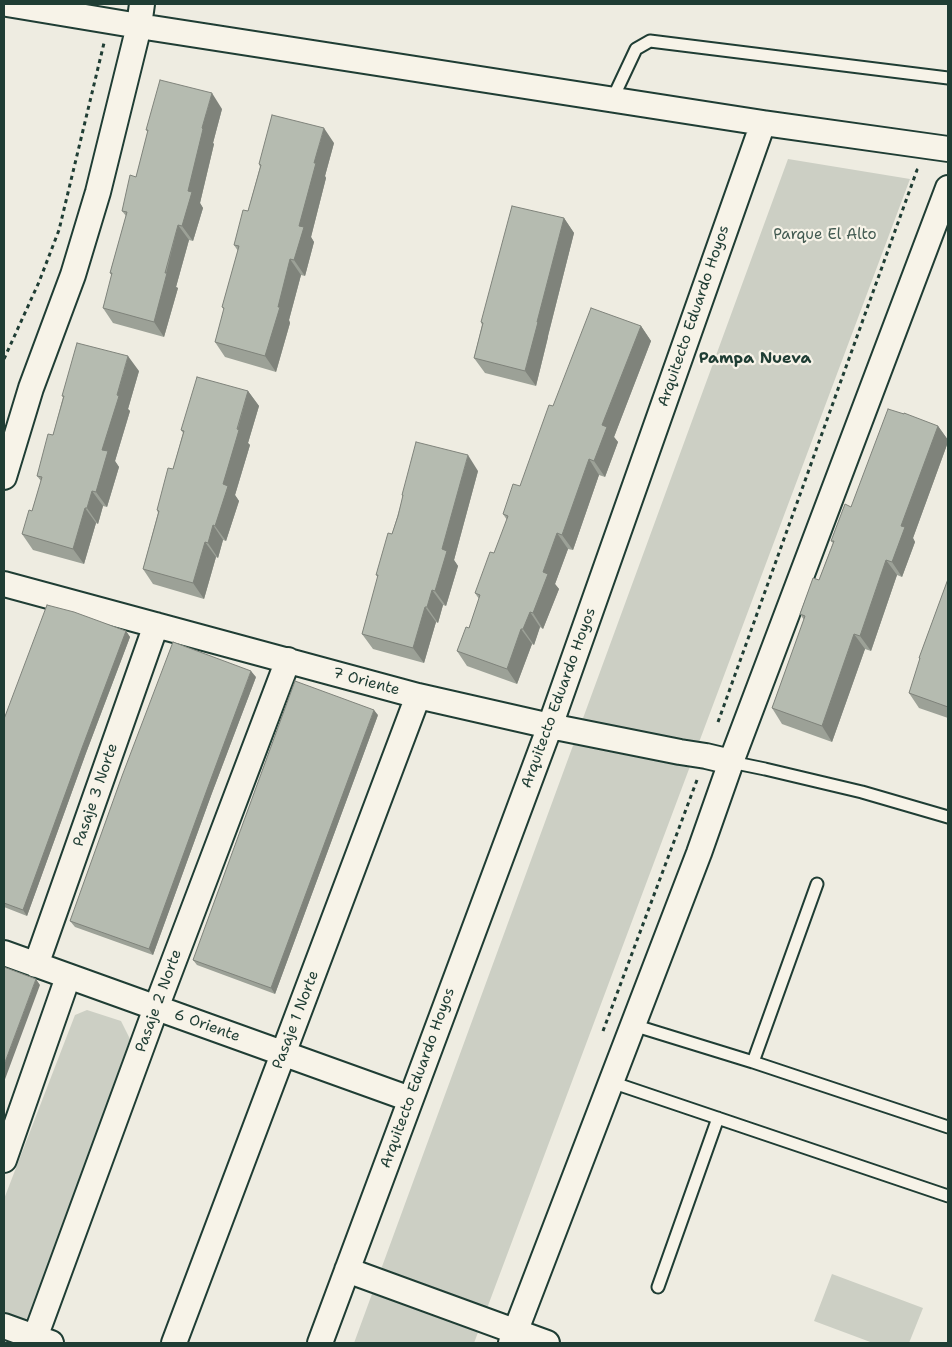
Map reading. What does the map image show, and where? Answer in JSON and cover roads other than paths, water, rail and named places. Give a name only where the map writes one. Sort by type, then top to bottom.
[{"type":"street","points":[[7,4],[612,100],[948,149]]},
{"type":"street","points":[[4,477],[31,388],[74,275],[98,192],[138,26]]},
{"type":"street","name":"Arquitecto Eduardo Hoyos","points":[[320,1343],[550,726],[763,123]]},
{"type":"street","points":[[513,1337],[699,853],[731,762],[939,242],[948,188]]},
{"type":"street","name":"7 Oriente","points":[[4,584],[418,696],[550,726],[731,762]]},
{"type":"street","name":"Pasaje 3 Norte","points":[[36,965],[156,625]]},
{"type":"street","name":"Pasaje 2 Norte","points":[[40,1341],[156,1008],[288,660]]},
{"type":"street","name":"Pasaje 1 Norte","points":[[174,1343],[418,696]]},
{"type":"street","name":"6 Oriente","points":[[4,953],[410,1099]]},
{"type":"street","points":[[4,1160],[68,977]]},
{"type":"street","points":[[347,1270],[513,1337],[547,1343]]},
{"type":"street","points":[[4,1326],[40,1341]]},
{"type":"lane","points":[[612,100],[636,49],[650,41],[948,78]]},
{"type":"lane","points":[[731,762],[862,792],[948,817]]},
{"type":"lane","points":[[753,1062],[817,884]]},
{"type":"lane","points":[[633,1025],[753,1062],[948,1127]]},
{"type":"lane","points":[[611,1082],[948,1196]]},
{"type":"lane","points":[[658,1287],[718,1118]]},
{"type":"district","name":"Pampa Nueva","points":[[755,359]]},
{"type":"park label","name":"Parque El Alto","points":[[825,235]]}]
